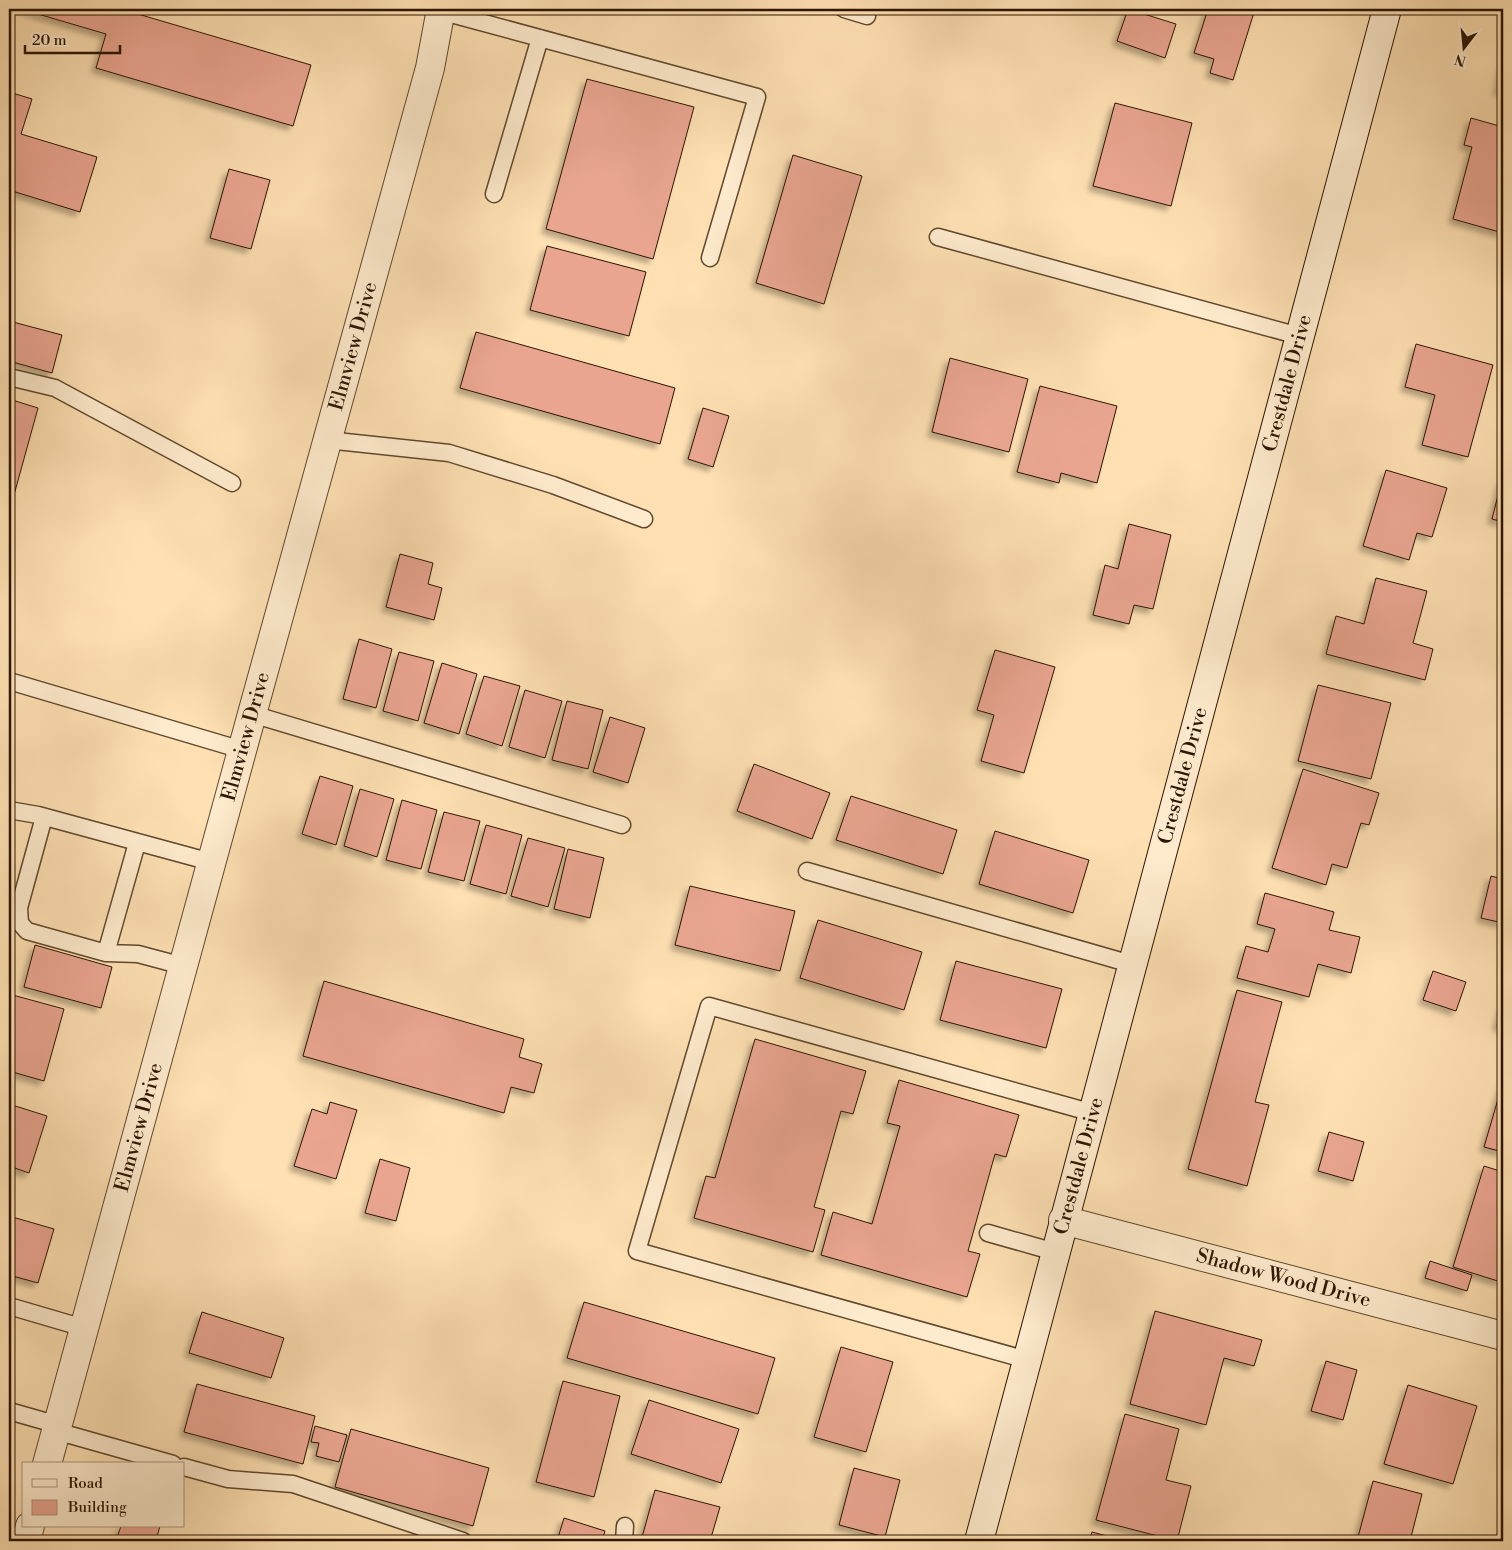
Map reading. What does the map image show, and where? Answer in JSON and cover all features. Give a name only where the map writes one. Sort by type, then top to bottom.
[{"type":"street","name":"Crestdale Drive","points":[[979,1541],[1386,9]]},
{"type":"street","name":"Elmview Drive","points":[[48,1462],[430,68],[440,10]]},
{"type":"street","name":"Shadow Wood Drive","points":[[1063,1220],[1503,1336]]},
{"type":"street","points":[[26,1541],[29,1528]]},
{"type":"lane","points":[[844,9],[867,16]]},
{"type":"lane","points":[[440,10],[757,97],[710,258]]},
{"type":"lane","points":[[494,194],[540,38]]},
{"type":"lane","points":[[938,237],[1299,336]]},
{"type":"lane","points":[[9,376],[55,388],[232,482]]},
{"type":"lane","points":[[327,440],[449,453],[553,485],[644,519]]},
{"type":"lane","points":[[9,681],[242,750]]},
{"type":"lane","points":[[252,714],[622,825]]},
{"type":"lane","points":[[9,810],[44,817],[211,862]]},
{"type":"lane","points":[[44,817],[20,908],[20,923],[27,931],[106,953],[138,954],[183,966]]},
{"type":"lane","points":[[106,953],[137,843]]},
{"type":"lane","points":[[807,871],[1131,964]]},
{"type":"lane","points":[[1027,1360],[637,1251],[709,1006],[1093,1113]]},
{"type":"lane","points":[[988,1233],[1055,1252]]},
{"type":"lane","points":[[9,1306],[84,1328]]},
{"type":"lane","points":[[9,1411],[167,1462]]},
{"type":"lane","points":[[185,1467],[228,1479],[293,1484],[462,1541]]},
{"type":"building","points":[[21,9],[121,9],[311,65],[293,126],[96,68],[106,34]]},
{"type":"building","points":[[1128,9],[1176,24],[1165,58],[1117,41]]},
{"type":"building","points":[[1208,9],[1255,9],[1233,80],[1210,73],[1214,59],[1194,53]]},
{"type":"building","points":[[1503,62],[1503,92],[1498,91]]},
{"type":"building","points":[[587,79],[694,107],[653,259],[546,229]]},
{"type":"building","points":[[9,92],[32,99],[21,134],[97,157],[80,212],[9,190]]},
{"type":"building","points":[[1115,103],[1192,123],[1171,206],[1093,186]]},
{"type":"building","points":[[1471,118],[1503,127],[1503,233],[1453,219],[1472,147],[1464,145]]},
{"type":"building","points":[[793,155],[862,176],[824,304],[756,283]]},
{"type":"building","points":[[229,169],[270,180],[251,249],[210,238]]},
{"type":"building","points":[[547,246],[646,272],[629,336],[530,310]]},
{"type":"building","points":[[9,321],[62,335],[52,373],[9,361]]},
{"type":"building","points":[[476,332],[675,388],[660,444],[460,388]]},
{"type":"building","points":[[1416,344],[1493,365],[1468,457],[1422,445],[1435,395],[1405,387]]},
{"type":"building","points":[[950,358],[1028,379],[1009,452],[932,432]]},
{"type":"building","points":[[1040,386],[1117,406],[1097,483],[1061,473],[1059,483],[1017,472]]},
{"type":"building","points":[[9,399],[38,408],[9,513]]},
{"type":"building","points":[[703,408],[729,416],[713,467],[688,459]]},
{"type":"building","points":[[1386,470],[1447,488],[1432,537],[1417,533],[1409,560],[1363,546]]},
{"type":"building","points":[[1503,480],[1503,522],[1492,519]]},
{"type":"building","points":[[1129,524],[1171,535],[1153,609],[1134,605],[1129,624],[1093,615],[1105,565],[1118,569]]},
{"type":"building","points":[[400,554],[433,563],[428,584],[442,588],[434,620],[386,607]]},
{"type":"building","points":[[1376,578],[1427,591],[1413,643],[1433,649],[1425,680],[1326,654],[1336,616],[1364,624]]},
{"type":"building","points":[[359,639],[392,649],[376,708],[343,699]]},
{"type":"building","points":[[995,650],[1055,667],[1024,773],[981,761],[994,715],[977,710]]},
{"type":"building","points":[[399,652],[434,661],[418,721],[383,711]]},
{"type":"building","points":[[442,663],[477,674],[459,734],[424,723]]},
{"type":"building","points":[[484,676],[520,686],[502,746],[466,734]]},
{"type":"building","points":[[1318,685],[1391,703],[1371,779],[1298,761]]},
{"type":"building","points":[[525,690],[562,701],[545,758],[509,747]]},
{"type":"building","points":[[567,701],[603,710],[588,769],[552,760]]},
{"type":"building","points":[[610,717],[645,728],[628,783],[593,772]]},
{"type":"building","points":[[754,764],[830,793],[812,839],[737,811]]},
{"type":"building","points":[[1303,769],[1379,793],[1369,825],[1361,823],[1347,868],[1332,864],[1326,885],[1272,868]]},
{"type":"building","points":[[320,776],[353,786],[336,845],[302,834]]},
{"type":"building","points":[[360,789],[394,799],[377,857],[344,846]]},
{"type":"building","points":[[851,796],[957,830],[943,874],[836,840]]},
{"type":"building","points":[[402,800],[437,810],[421,869],[386,860]]},
{"type":"building","points":[[444,812],[480,821],[464,881],[428,872]]},
{"type":"building","points":[[486,825],[522,835],[506,894],[470,884]]},
{"type":"building","points":[[995,831],[1089,860],[1073,913],[979,884]]},
{"type":"building","points":[[528,838],[565,848],[548,907],[511,896]]},
{"type":"building","points":[[568,849],[604,858],[590,918],[554,909]]},
{"type":"building","points":[[1491,876],[1503,879],[1503,923],[1481,918]]},
{"type":"building","points":[[690,886],[795,911],[780,971],[675,945]]},
{"type":"building","points":[[1265,893],[1334,912],[1329,930],[1360,937],[1351,973],[1318,964],[1309,997],[1237,978],[1246,946],[1268,952],[1275,929],[1257,924]]},
{"type":"building","points":[[818,920],[922,952],[904,1010],[800,978]]},
{"type":"building","points":[[35,945],[112,967],[101,1008],[24,987]]},
{"type":"building","points":[[956,961],[1062,989],[1046,1048],[940,1020]]},
{"type":"building","points":[[1433,971],[1466,982],[1456,1011],[1423,1000]]},
{"type":"building","points":[[324,981],[524,1039],[519,1057],[542,1064],[534,1093],[511,1087],[504,1113],[303,1056]]},
{"type":"building","points":[[1237,990],[1282,1002],[1255,1102],[1269,1105],[1247,1186],[1188,1169]]},
{"type":"building","points":[[9,994],[64,1009],[44,1081],[9,1071]]},
{"type":"building","points":[[1503,1004],[1503,1028],[1497,1026]]},
{"type":"building","points":[[755,1039],[866,1071],[853,1114],[841,1111],[814,1207],[825,1210],[813,1252],[694,1218],[706,1176],[715,1178]]},
{"type":"building","points":[[899,1080],[1019,1115],[1006,1157],[995,1154],[968,1251],[980,1254],[967,1297],[821,1255],[833,1212],[872,1224],[900,1126],[887,1123]]},
{"type":"building","points":[[1503,1082],[1503,1152],[1484,1147]]},
{"type":"building","points":[[330,1102],[357,1110],[336,1179],[294,1166],[312,1109],[327,1114]]},
{"type":"building","points":[[9,1104],[47,1116],[29,1173],[9,1166]]},
{"type":"building","points":[[1329,1132],[1364,1142],[1353,1181],[1318,1171]]},
{"type":"building","points":[[380,1159],[410,1168],[396,1221],[365,1213]]},
{"type":"building","points":[[1484,1166],[1503,1172],[1503,1274],[1501,1282],[1453,1267]]},
{"type":"building","points":[[9,1216],[54,1229],[38,1283],[9,1275]]},
{"type":"building","points":[[1430,1261],[1472,1275],[1467,1291],[1425,1278]]},
{"type":"building","points":[[584,1302],[775,1358],[758,1414],[567,1358]]},
{"type":"building","points":[[1155,1311],[1262,1340],[1254,1366],[1224,1358],[1206,1425],[1130,1404]]},
{"type":"building","points":[[202,1312],[284,1338],[271,1378],[189,1353]]},
{"type":"building","points":[[841,1347],[893,1362],[866,1452],[814,1437]]},
{"type":"building","points":[[1326,1361],[1357,1370],[1343,1420],[1311,1411]]},
{"type":"building","points":[[563,1381],[620,1396],[594,1497],[536,1482]]},
{"type":"building","points":[[197,1384],[315,1416],[303,1464],[184,1432]]},
{"type":"building","points":[[1408,1385],[1477,1406],[1453,1484],[1384,1464]]},
{"type":"building","points":[[649,1400],[739,1429],[721,1483],[631,1454]]},
{"type":"building","points":[[1125,1414],[1179,1429],[1166,1480],[1191,1486],[1177,1541],[1096,1520]]},
{"type":"building","points":[[315,1426],[347,1435],[339,1462],[316,1456],[319,1443],[311,1442]]},
{"type":"building","points":[[351,1429],[489,1468],[473,1526],[335,1487]]},
{"type":"building","points":[[854,1468],[900,1480],[885,1537],[839,1525]]},
{"type":"building","points":[[1373,1481],[1422,1494],[1410,1541],[1357,1541]]},
{"type":"building","points":[[655,1490],[720,1507],[710,1541],[641,1541]]},
{"type":"building","points":[[564,1518],[605,1531],[602,1541],[557,1541]]},
{"type":"building","points":[[120,1528],[159,1528],[157,1537],[168,1541],[116,1541]]},
{"type":"building","points":[[1092,1532],[1126,1541],[1089,1541]]}]
